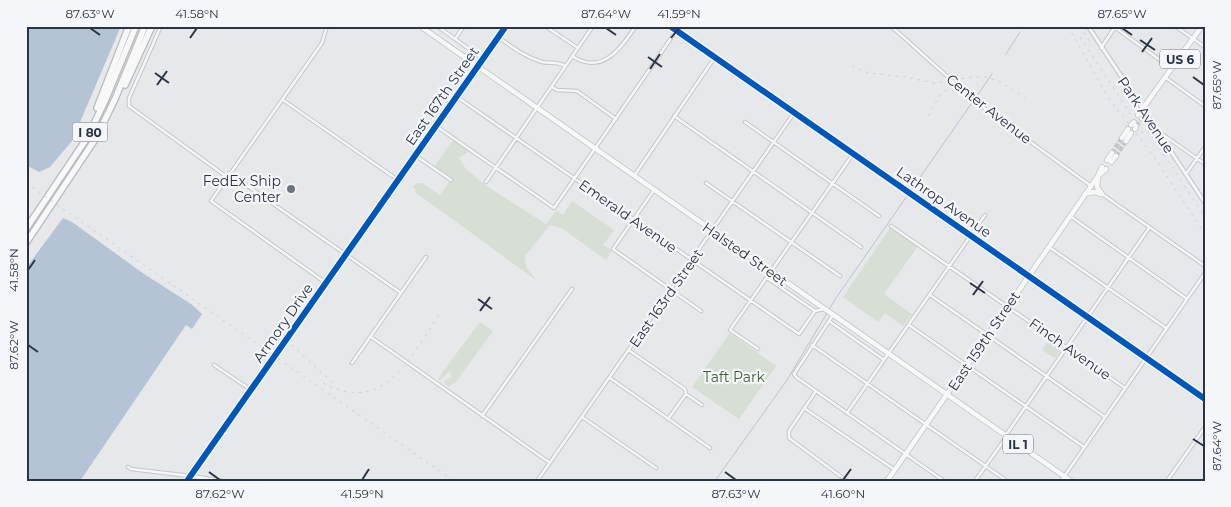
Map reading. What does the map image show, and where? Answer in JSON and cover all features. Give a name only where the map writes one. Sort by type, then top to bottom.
[{"type":"highway","points":[[77,155],[129,26]]},
{"type":"highway","name":"I 80","points":[[26,229],[77,155],[105,101],[136,26]]},
{"type":"highway","name":"I 80","points":[[26,243],[82,161],[115,99],[145,26]]},
{"type":"highway","points":[[115,99],[124,88],[152,26]]},
{"type":"main road","name":"Halsted Street","points":[[420,26],[1006,436],[1063,478],[1071,481]]},
{"type":"main road","name":"US 6","points":[[1140,117],[1202,26]]},
{"type":"main road","points":[[1124,140],[1133,127]]},
{"type":"main road","points":[[1109,161],[1114,155]]},
{"type":"main road","name":"East 159th Street","points":[[887,481],[1104,168]]},
{"type":"main road","points":[[1098,176],[1097,187],[1102,194]]},
{"type":"main road","points":[[1085,194],[1094,192],[1102,194]]},
{"type":"street","points":[[161,26],[129,98],[129,106],[401,293]]},
{"type":"street","points":[[326,283],[210,201],[322,43],[328,26]]},
{"type":"street","points":[[437,26],[483,59]]},
{"type":"street","points":[[455,39],[464,26]]},
{"type":"street","name":"East 167th Street","points":[[398,180],[506,26]]},
{"type":"street","points":[[545,26],[578,48]]},
{"type":"street","points":[[486,182],[593,26]]},
{"type":"street","points":[[572,56],[580,61],[609,58],[619,51],[636,26]]},
{"type":"street","name":"Lathrop Avenue","points":[[670,26],[1205,399]]},
{"type":"street","name":"Center Avenue","points":[[891,26],[977,103],[1091,186]]},
{"type":"street","name":"Park Avenue","points":[[1088,26],[1205,203]]},
{"type":"street","points":[[1175,26],[1205,46]]},
{"type":"street","points":[[1101,48],[1114,27],[1173,68]]},
{"type":"street","points":[[436,126],[554,208],[676,31]]},
{"type":"street","points":[[498,37],[526,56],[543,62],[559,62],[565,66]]},
{"type":"street","points":[[634,176],[715,57]]},
{"type":"street","points":[[1166,78],[1205,106]]},
{"type":"street","points":[[552,87],[558,90],[577,92],[616,119]]},
{"type":"street","name":"Emerald Avenue","points":[[457,97],[799,334],[815,311]]},
{"type":"street","points":[[282,100],[398,180]]},
{"type":"street","name":"East 163rd Street","points":[[538,481],[794,112]]},
{"type":"street","points":[[674,116],[861,247]]},
{"type":"street","points":[[745,122],[879,216]]},
{"type":"street","points":[[1158,131],[1205,164]]},
{"type":"street","points":[[1186,174],[1205,147]]},
{"type":"street","points":[[758,349],[730,330],[853,154]]},
{"type":"street","points":[[416,156],[451,180]]},
{"type":"street","name":"Armory Drive","points":[[187,481],[398,180]]},
{"type":"street","points":[[706,183],[840,276]]},
{"type":"street","points":[[654,190],[613,249],[701,311]]},
{"type":"street","points":[[1102,194],[1205,266]]},
{"type":"street","points":[[847,413],[985,215]]},
{"type":"street","points":[[1070,216],[1187,299]]},
{"type":"street","name":"Finch Avenue","points":[[891,226],[1008,305],[1125,388]]},
{"type":"street","points":[[976,481],[1149,228]]},
{"type":"street","points":[[1049,246],[1166,328]]},
{"type":"street","points":[[352,363],[426,257]]},
{"type":"street","points":[[1063,478],[1205,273]]},
{"type":"street","name":"Halsted Street","points":[[767,278],[815,311]]},
{"type":"street","points":[[482,416],[572,289]]},
{"type":"street","points":[[930,295],[1105,417]]},
{"type":"street","points":[[814,302],[815,311],[824,309]]},
{"type":"street","points":[[833,315],[794,374],[796,377],[944,481]]},
{"type":"street","points":[[828,321],[884,360]]},
{"type":"street","points":[[909,324],[1084,447]]},
{"type":"street","points":[[371,337],[550,463]]},
{"type":"street","points":[[812,345],[1007,481]]},
{"type":"street","points":[[629,350],[686,389],[686,394],[668,419]]},
{"type":"street","points":[[214,365],[251,390]]},
{"type":"street","points":[[610,378],[710,448]]},
{"type":"street","points":[[816,391],[788,435],[790,440],[847,481]]},
{"type":"street","points":[[686,394],[702,405]]},
{"type":"street","points":[[804,408],[894,470]]},
{"type":"street","points":[[582,417],[656,468]]},
{"type":"street","points":[[1167,481],[1205,427]]},
{"type":"street","points":[[128,466],[131,469],[222,481]]},
{"type":"green space","points":[[453,140],[469,151],[459,158],[466,169],[488,187],[546,224],[556,211],[563,215],[572,201],[614,230],[603,245],[612,250],[606,260],[563,229],[550,225],[525,256],[526,266],[536,280],[415,192],[416,190],[413,187],[416,183],[422,183],[440,195],[451,179],[434,167]]},
{"type":"green space","points":[[890,228],[918,246],[884,294],[912,314],[903,326],[885,313],[878,322],[843,297]]},
{"type":"green space","points":[[480,322],[493,331],[455,383],[448,387],[444,381],[452,377],[450,371],[438,380],[439,377]]},
{"type":"green space","name":"Taft Park","points":[[730,333],[776,366],[739,419],[692,387]]},
{"type":"green space","points":[[1050,339],[1062,347],[1055,358],[1042,350]]},
{"type":"water","points":[[26,26],[121,26],[72,141],[50,167],[39,172],[26,165]]},
{"type":"water","points":[[63,218],[72,222],[144,274],[191,304],[202,314],[192,329],[186,325],[80,481],[26,481],[26,268]]},
{"type":"waterway","points":[[1006,54],[1020,32]]},
{"type":"waterway","points":[[715,481],[787,380],[836,298],[992,74]]},
{"type":"tunnel","points":[[1136,126],[1142,119]]},
{"type":"tunnel","points":[[1112,153],[1122,138]]},
{"type":"tunnel","points":[[1116,156],[1126,141]]},
{"type":"railway","points":[[1068,26],[1107,96],[1152,154],[1205,234]]},
{"type":"railway","points":[[1080,26],[1090,42]]},
{"type":"railway","points":[[1080,37],[1143,133]]},
{"type":"railway","points":[[852,66],[868,73],[905,77],[934,83],[973,77],[987,77],[1001,82],[1025,98]]},
{"type":"railway","points":[[928,116],[940,95],[956,82]]},
{"type":"railway","points":[[1143,123],[1205,217]]},
{"type":"railway","points":[[26,183],[454,481]]},
{"type":"railway","points":[[323,383],[345,391],[363,392],[379,387],[406,364],[439,315]]},
{"type":"railway","points":[[292,345],[334,384]]},
{"type":"cycle path","points":[[187,481],[506,26]]},
{"type":"cycle path","points":[[670,26],[1205,399]]},
{"type":"place","name":"FedEx Ship Center","points":[[291,189]]}]
